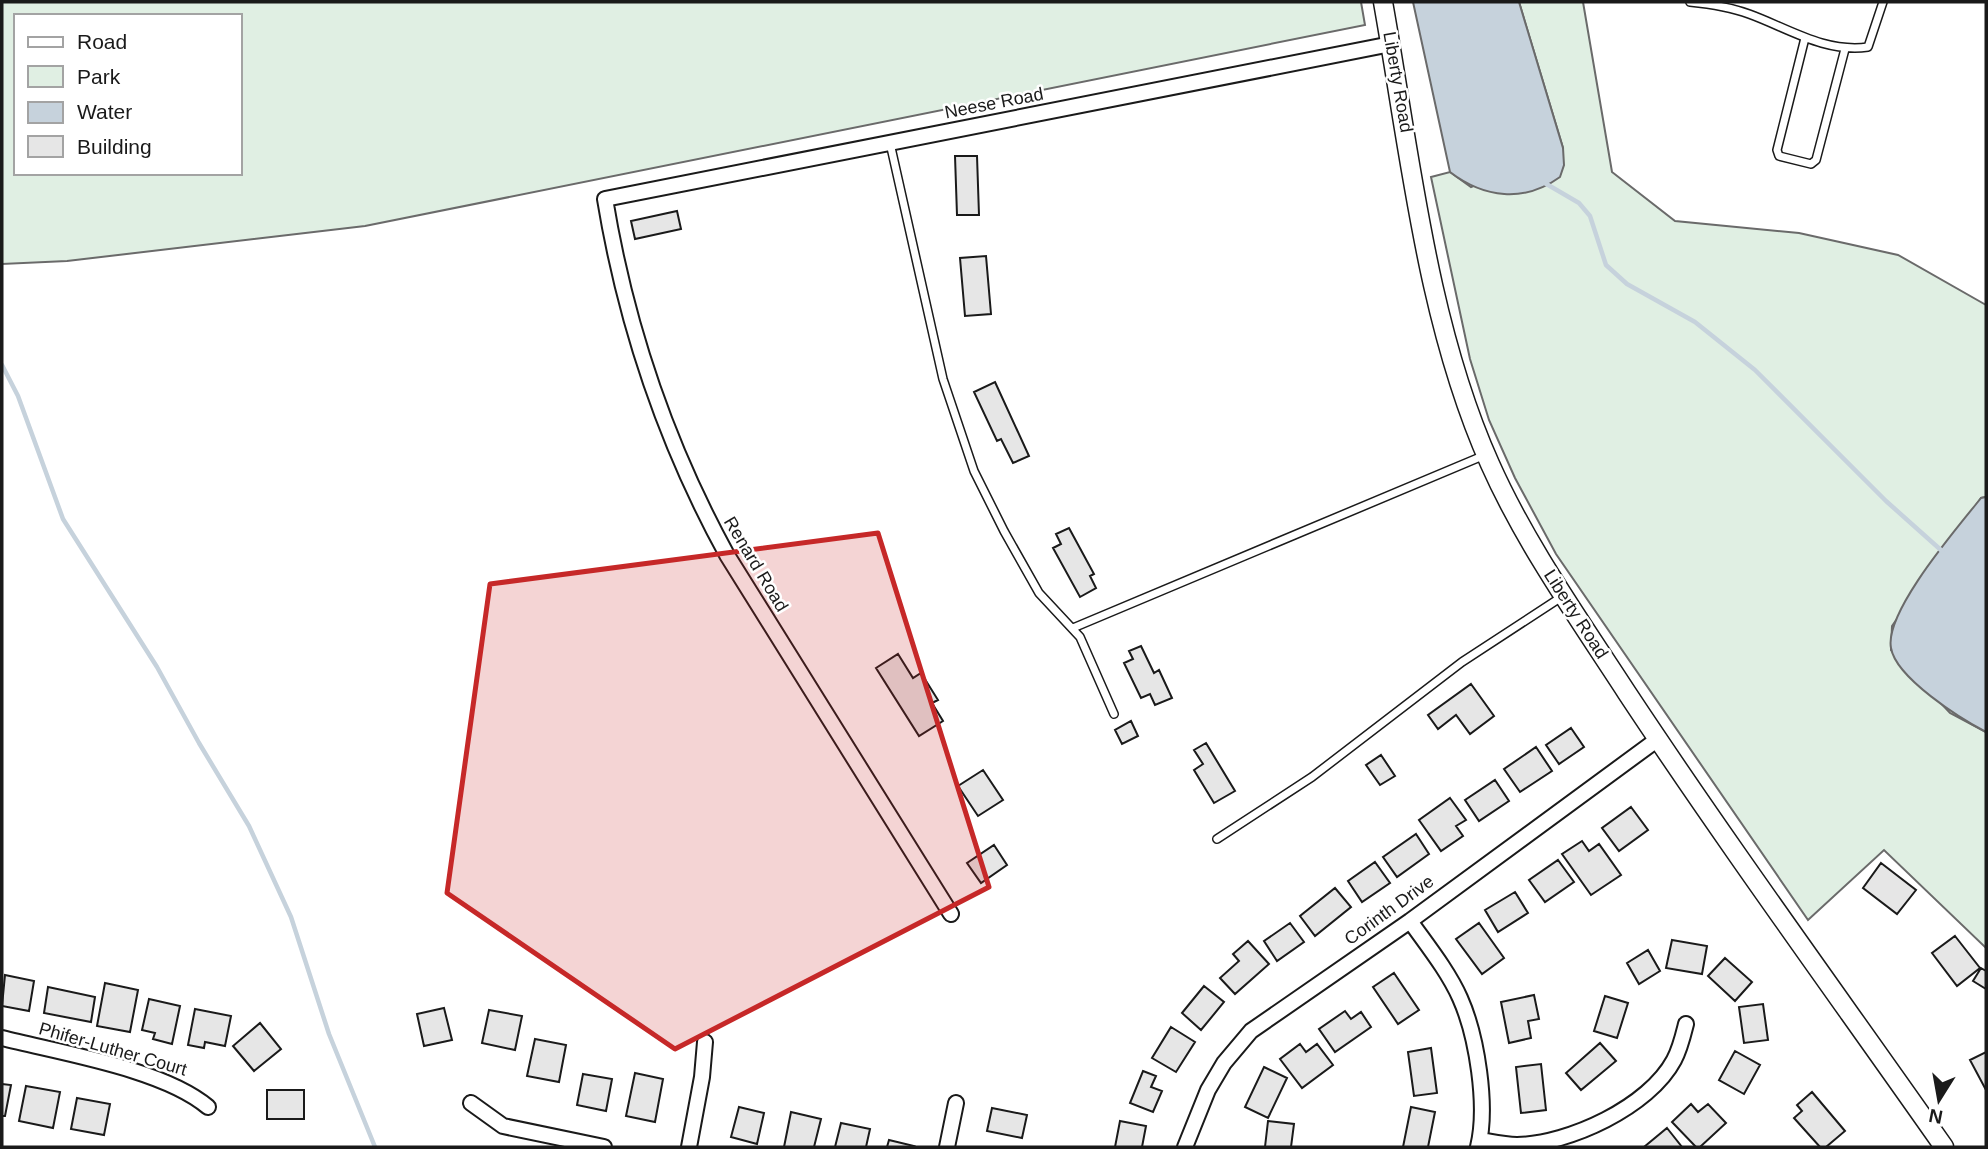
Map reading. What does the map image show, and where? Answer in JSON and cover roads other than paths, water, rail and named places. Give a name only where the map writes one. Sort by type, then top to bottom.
[{"type":"street","name":"Liberty Road","points":[[1383,2],[1447,340],[1486,455],[1518,520],[1563,596],[1658,739],[1944,1147]]},
{"type":"street","name":"Neese Road","points":[[605,200],[1391,44]]},
{"type":"street","name":"Renard Road","points":[[605,200],[637,347],[667,435],[701,509],[951,915]]},
{"type":"street","name":"Corinth Drive","points":[[1185,1147],[1208,1090],[1224,1063],[1251,1031],[1410,921],[1658,739]]},
{"type":"street","points":[[1410,921],[1460,997],[1478,1074],[1479,1144],[1517,1145],[1555,1140],[1615,1115],[1643,1095],[1674,1062],[1686,1024]]},
{"type":"street","name":"Phifer-Luther Court","points":[[2,1038],[157,1078],[189,1091],[208,1107]]},
{"type":"street","points":[[689,1147],[702,1077],[705,1042]]},
{"type":"street","points":[[471,1103],[503,1126],[604,1147]]},
{"type":"street","points":[[947,1147],[956,1103]]},
{"type":"lane","points":[[1690,2],[1750,14],[1805,38],[1845,49],[1868,47],[1882,2]]},
{"type":"lane","points":[[1805,38],[1777,150],[1779,156],[1811,164],[1816,160],[1845,49]]},
{"type":"lane","points":[[890,144],[943,379],[974,471],[1004,531],[1040,593],[1060,618],[1073,628],[1114,714]]},
{"type":"lane","points":[[1073,628],[1486,455]]},
{"type":"lane","points":[[1217,839],[1312,777],[1462,662],[1563,596]]},
{"type":"water","points":[[1413,2],[1519,2],[1563,148],[1564,165],[1560,177],[1532,191],[1504,194],[1476,187],[1450,172]]},
{"type":"water","points":[[1986,497],[1986,732],[1946,708],[1917,684],[1895,660],[1891,648],[1892,632],[1910,592],[1956,529],[1981,498]]},
{"type":"waterway","points":[[1543,182],[1579,203],[1590,216],[1606,265],[1627,284],[1695,322],[1755,370],[1886,501],[1942,551]]},
{"type":"waterway","points":[[2,365],[18,396],[63,519],[157,667],[249,826],[291,917],[329,1034],[375,1147]]}]
